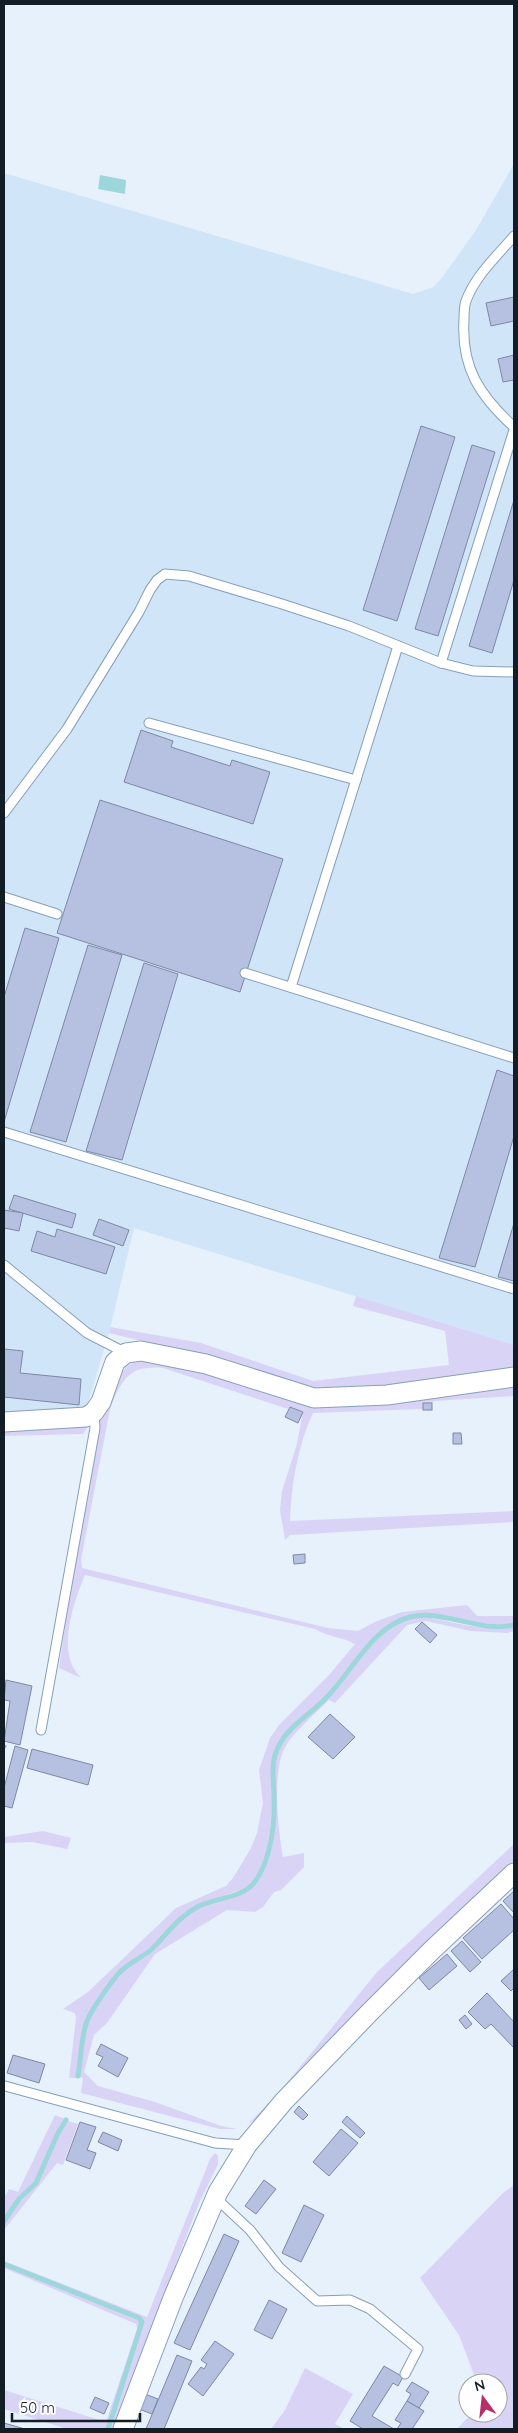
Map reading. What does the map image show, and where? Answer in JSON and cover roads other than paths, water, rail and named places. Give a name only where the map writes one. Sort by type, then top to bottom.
[{"type":"street","points":[[4,1422],[86,1417],[94,1412],[101,1402],[115,1362],[126,1353],[141,1351],[206,1364],[314,1398],[387,1395],[514,1377]]},
{"type":"street","points":[[123,2429],[172,2298],[218,2192],[247,2145],[284,2101],[383,1999],[514,1873]]},
{"type":"lane","points":[[441,664],[514,428],[491,406],[476,382],[467,358],[463,332],[465,302],[480,275],[514,236]]},
{"type":"lane","points":[[4,813],[67,729],[139,612],[150,590],[157,580],[165,574],[189,576],[282,604],[349,626],[441,664],[473,671],[514,672]]},
{"type":"lane","points":[[291,987],[398,646]]},
{"type":"lane","points":[[149,723],[356,780]]},
{"type":"lane","points":[[4,897],[57,914]]},
{"type":"lane","points":[[245,973],[514,1058]]},
{"type":"lane","points":[[4,1132],[514,1290]]},
{"type":"lane","points":[[4,1265],[87,1333],[126,1353]]},
{"type":"lane","points":[[42,1730],[95,1428],[94,1412]]},
{"type":"lane","points":[[4,2086],[215,2143],[247,2145]]},
{"type":"lane","points":[[218,2192],[220,2202],[250,2230],[280,2267],[318,2301],[350,2300],[370,2309],[418,2349],[405,2374]]},
{"type":"waterway","points":[[78,2076],[82,2041],[87,2021],[102,1995],[121,1971],[152,1949],[179,1920],[192,1910],[205,1903],[243,1892],[254,1883],[260,1874],[271,1841],[274,1807],[273,1765],[279,1746],[289,1731],[334,1689],[362,1652],[396,1622],[410,1617],[422,1615],[435,1616],[488,1626],[514,1625]]},
{"type":"waterway","points":[[4,2221],[19,2199],[36,2183],[58,2133],[66,2120]]},
{"type":"waterway","points":[[4,2264],[139,2318],[142,2322],[108,2429]]}]
